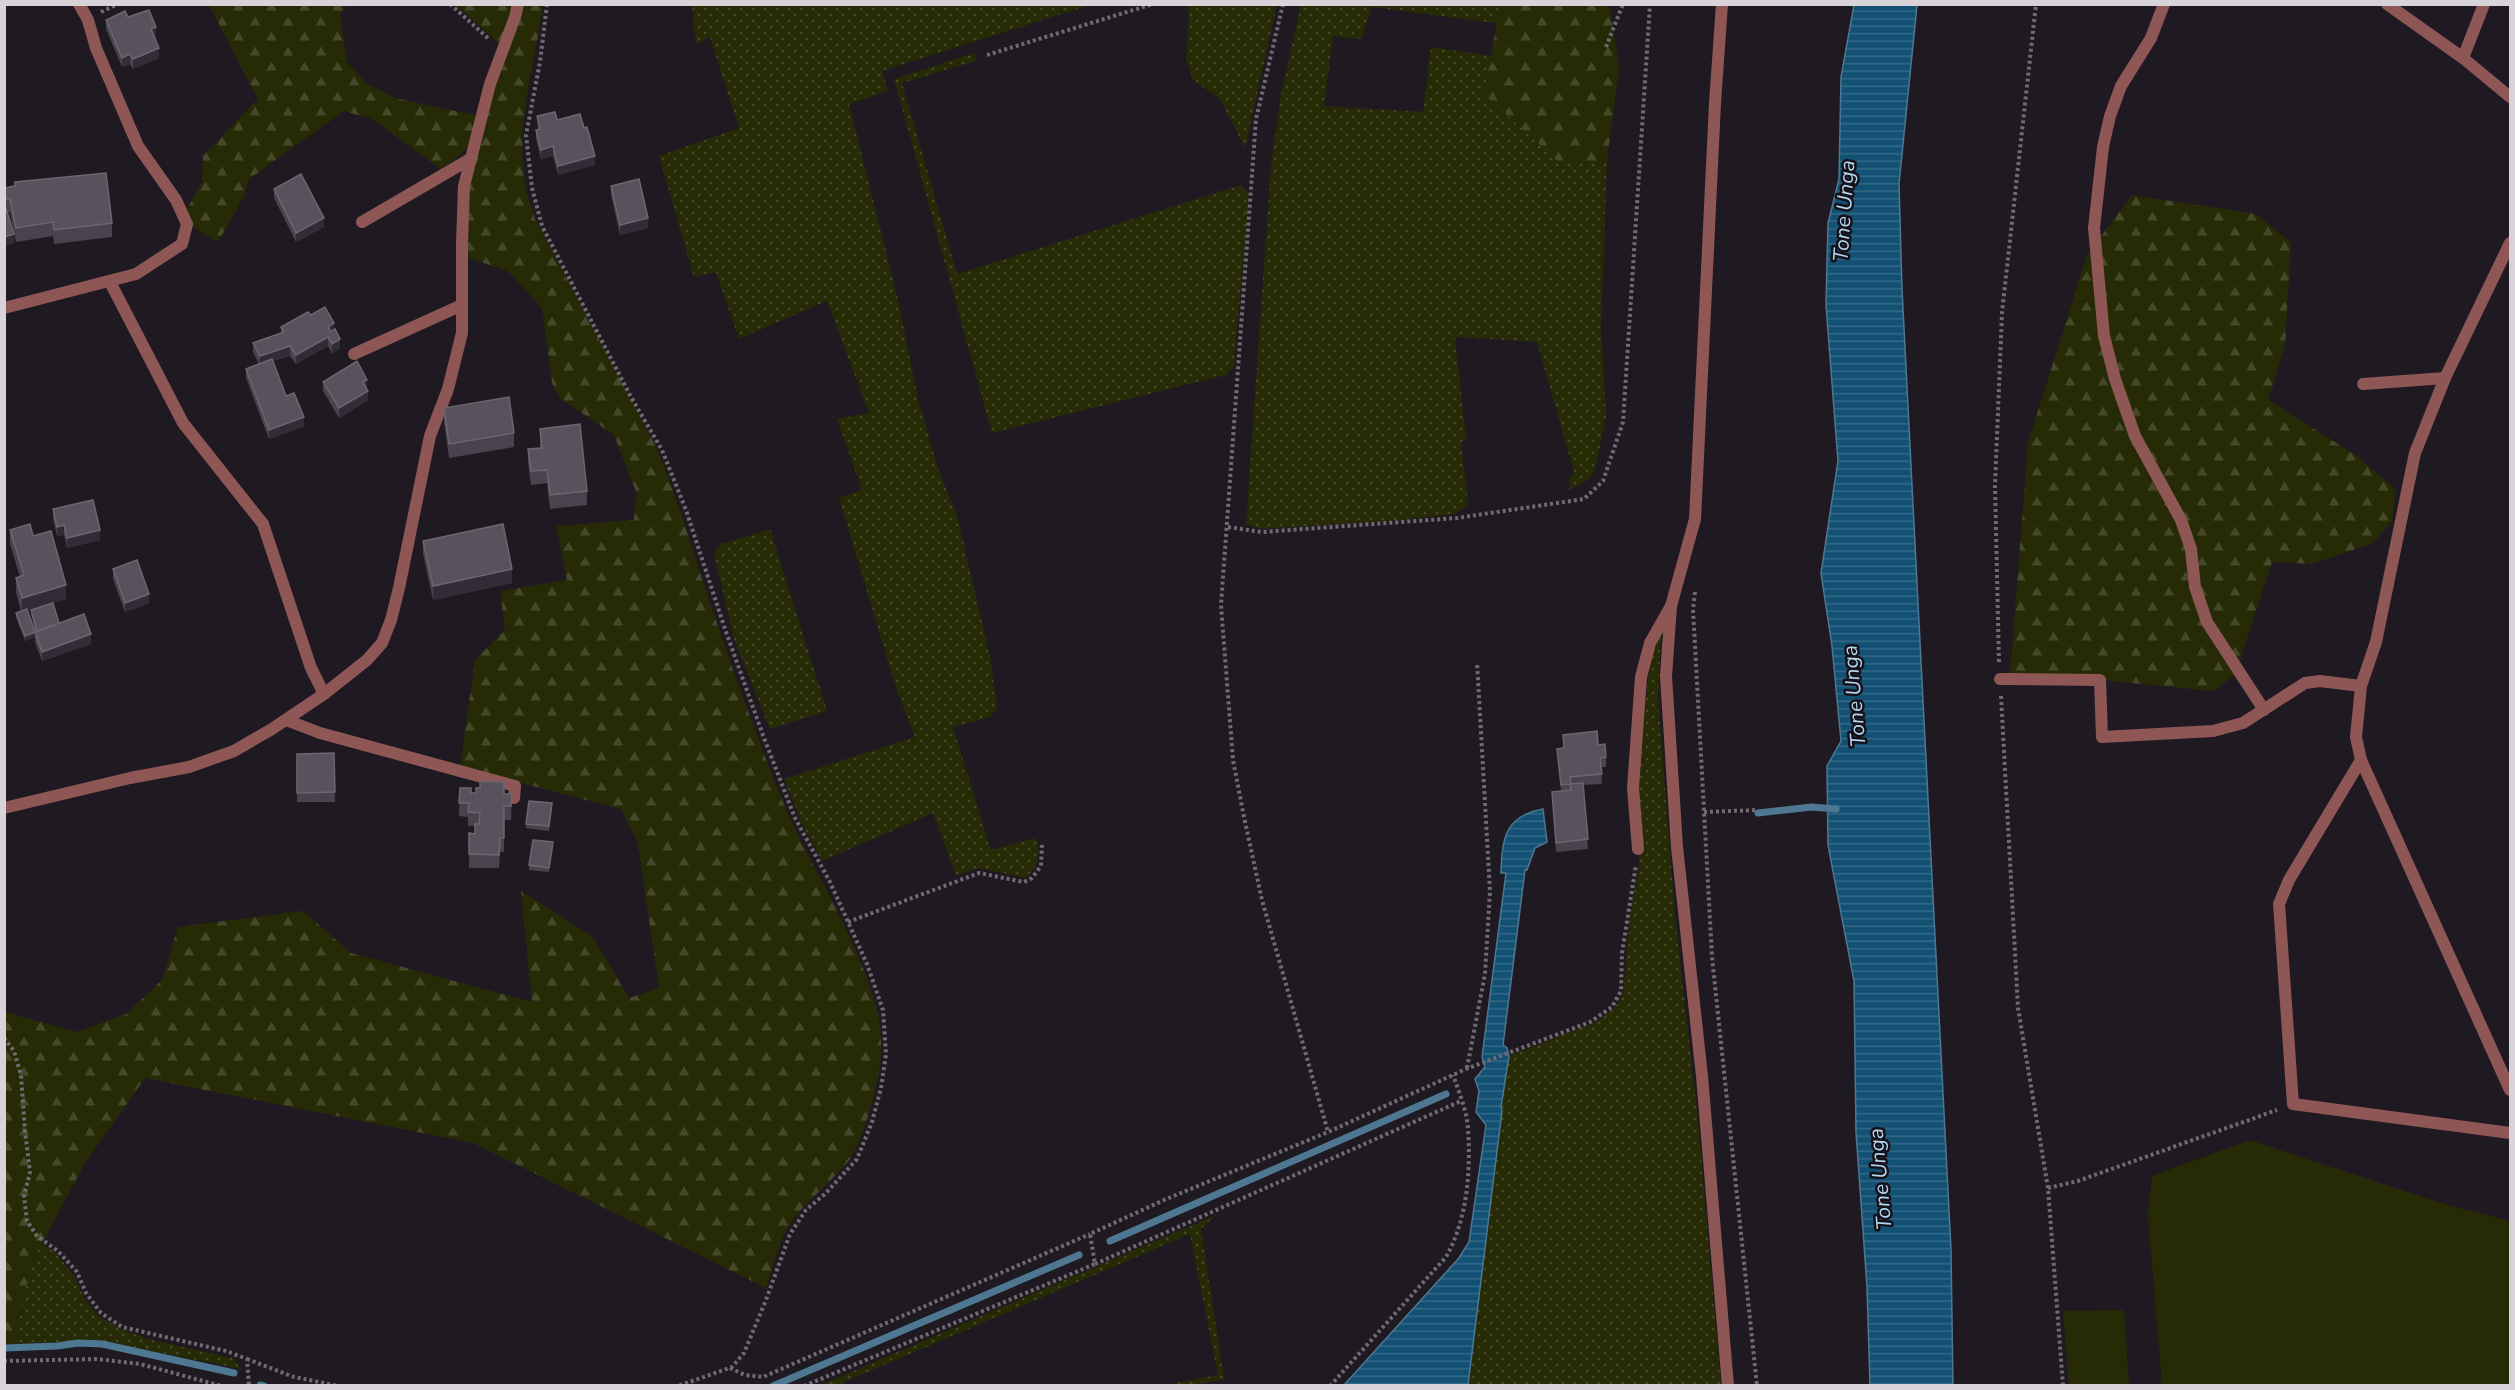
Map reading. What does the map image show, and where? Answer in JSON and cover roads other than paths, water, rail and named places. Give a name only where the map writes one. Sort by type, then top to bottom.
[{"type":"street","points":[[4,308],[136,274],[182,244],[187,224],[176,201],[138,146],[96,48],[88,20],[79,4]]},
{"type":"street","points":[[4,808],[130,778],[189,767],[234,751],[324,694],[367,660],[382,643],[391,620],[430,436],[448,389],[462,333],[464,186],[490,84],[518,4]]},
{"type":"street","points":[[1722,4],[1715,103],[1695,519],[1671,606],[1666,676],[1672,784],[1702,1076],[1728,1386]]},
{"type":"street","points":[[2164,4],[2151,38],[2121,86],[2110,116],[2103,147],[2094,228],[2104,336],[2115,379],[2135,436],[2181,520],[2191,549],[2195,587],[2207,622],[2264,710]]},
{"type":"street","points":[[2388,4],[2463,58],[2511,97]]},
{"type":"street","points":[[2463,58],[2484,4]]},
{"type":"street","points":[[362,222],[472,158]]},
{"type":"street","points":[[2511,243],[2445,378],[2415,453],[2376,642],[2361,686],[2356,737],[2361,760],[2511,1090]]},
{"type":"street","points":[[110,282],[183,423],[263,524],[311,668],[324,694]]},
{"type":"street","points":[[354,354],[462,305]]},
{"type":"street","points":[[2363,384],[2445,378]]},
{"type":"street","points":[[1638,849],[1633,788],[1641,677],[1650,643],[1671,606]]},
{"type":"street","points":[[2000,679],[2100,680],[2102,737],[2212,731],[2243,723],[2305,683],[2320,681],[2361,686]]},
{"type":"street","points":[[286,720],[320,733],[515,786],[514,798]]},
{"type":"street","points":[[2361,760],[2289,880],[2279,904],[2293,1104],[2511,1133]]},
{"type":"water","name":"Tone Unga","points":[[1854,5],[1917,5],[1899,184],[1902,289],[1951,1250],[1953,1385],[1870,1385],[1867,1287],[1856,1132],[1854,981],[1828,845],[1827,766],[1841,741],[1832,646],[1821,573],[1838,461],[1826,305],[1828,223],[1839,179],[1841,77]]},
{"type":"water","points":[[1543,809],[1547,842],[1535,848],[1527,870],[1525,870],[1503,1045],[1507,1048],[1509,1056],[1468,1385],[1344,1385],[1459,1258],[1469,1242],[1486,1125],[1476,1112],[1479,1091],[1475,1079],[1485,1067],[1482,1057],[1506,873],[1501,873],[1503,849],[1508,830],[1513,823],[1530,812]]},
{"type":"waterway","points":[[1758,813],[1812,807],[1836,809]]},
{"type":"waterway","points":[[1110,1241],[1446,1094]]},
{"type":"waterway","points":[[773,1386],[1079,1255]]},
{"type":"waterway","points":[[4,1348],[78,1343],[102,1344],[234,1373]]},
{"type":"waterway","points":[[260,1385],[264,1386]]}]
